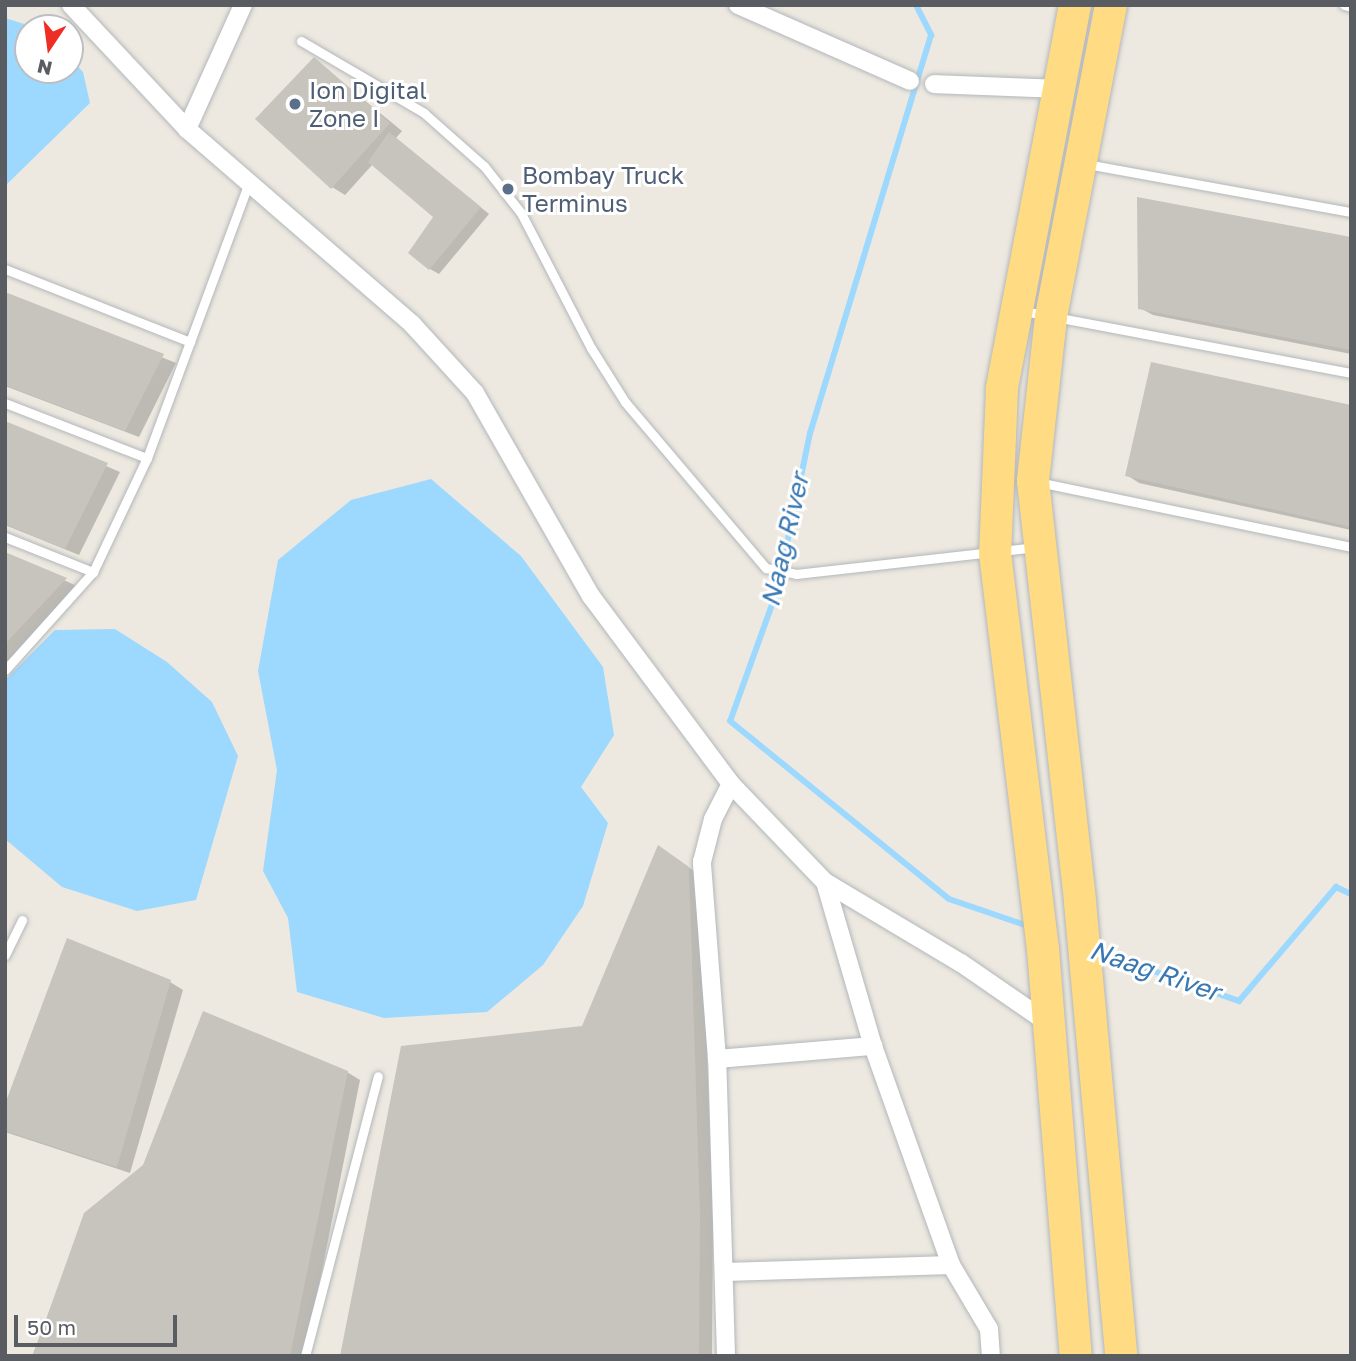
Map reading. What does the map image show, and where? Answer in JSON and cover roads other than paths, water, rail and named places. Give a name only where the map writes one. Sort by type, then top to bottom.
[{"type":"highway","points":[[1075,5],[1014,310],[1002,389],[995,554],[1039,917],[1045,1021],[1076,1356]]},
{"type":"highway","points":[[1111,5],[1078,162],[1051,317],[1033,481],[1038,547],[1084,946],[1121,1356]]},
{"type":"street","points":[[71,5],[187,129],[412,324],[475,393],[591,596],[731,784],[825,882],[961,962],[1045,1021]]},
{"type":"street","points":[[187,129],[243,5]]},
{"type":"street","points":[[738,5],[910,81]]},
{"type":"street","points":[[934,84],[1058,89]]},
{"type":"street","points":[[726,1356],[726,1272],[717,1059],[702,862],[713,819],[731,784]]},
{"type":"street","points":[[825,882],[873,1046],[951,1265],[982,1312],[989,1329],[991,1356]]},
{"type":"street","points":[[717,1059],[873,1046]]},
{"type":"street","points":[[726,1272],[951,1265]]},
{"type":"lane","points":[[1344,5],[1351,6]]},
{"type":"lane","points":[[301,41],[424,113],[484,166],[521,214],[591,348],[625,402],[695,489],[772,572],[789,574],[995,554],[1038,547]]},
{"type":"lane","points":[[910,81],[934,84]]},
{"type":"lane","points":[[1078,162],[1351,212]]},
{"type":"lane","points":[[5,670],[93,572],[147,458],[249,180]]},
{"type":"lane","points":[[5,269],[190,342]]},
{"type":"lane","points":[[1014,310],[1351,373]]},
{"type":"lane","points":[[5,403],[147,458]]},
{"type":"lane","points":[[1033,481],[1351,547]]},
{"type":"lane","points":[[5,537],[93,572]]},
{"type":"lane","points":[[5,955],[22,920]]},
{"type":"lane","points":[[305,1356],[378,1076]]},
{"type":"water","points":[[5,18],[14,21],[14,84],[84,84],[84,76],[90,103],[5,186]]},
{"type":"water","points":[[431,479],[521,556],[603,667],[614,735],[581,787],[608,823],[583,906],[543,965],[487,1012],[384,1018],[297,992],[288,918],[263,871],[277,770],[258,671],[278,560],[351,500]]},
{"type":"water","points":[[115,629],[167,662],[212,702],[238,756],[196,900],[137,911],[62,887],[5,839],[5,680],[55,630]]},
{"type":"waterway","name":"Naag River","points":[[916,5],[931,35],[810,433],[778,588],[730,721],[949,899],[1031,927]]},
{"type":"waterway","name":"Naag River","points":[[1094,950],[1239,1001],[1336,887],[1351,894]]},
{"type":"place","name":"Ion Digital Zone I","points":[[295,104]]},
{"type":"place","name":"Bombay Truck Terminus","points":[[508,189]]}]
